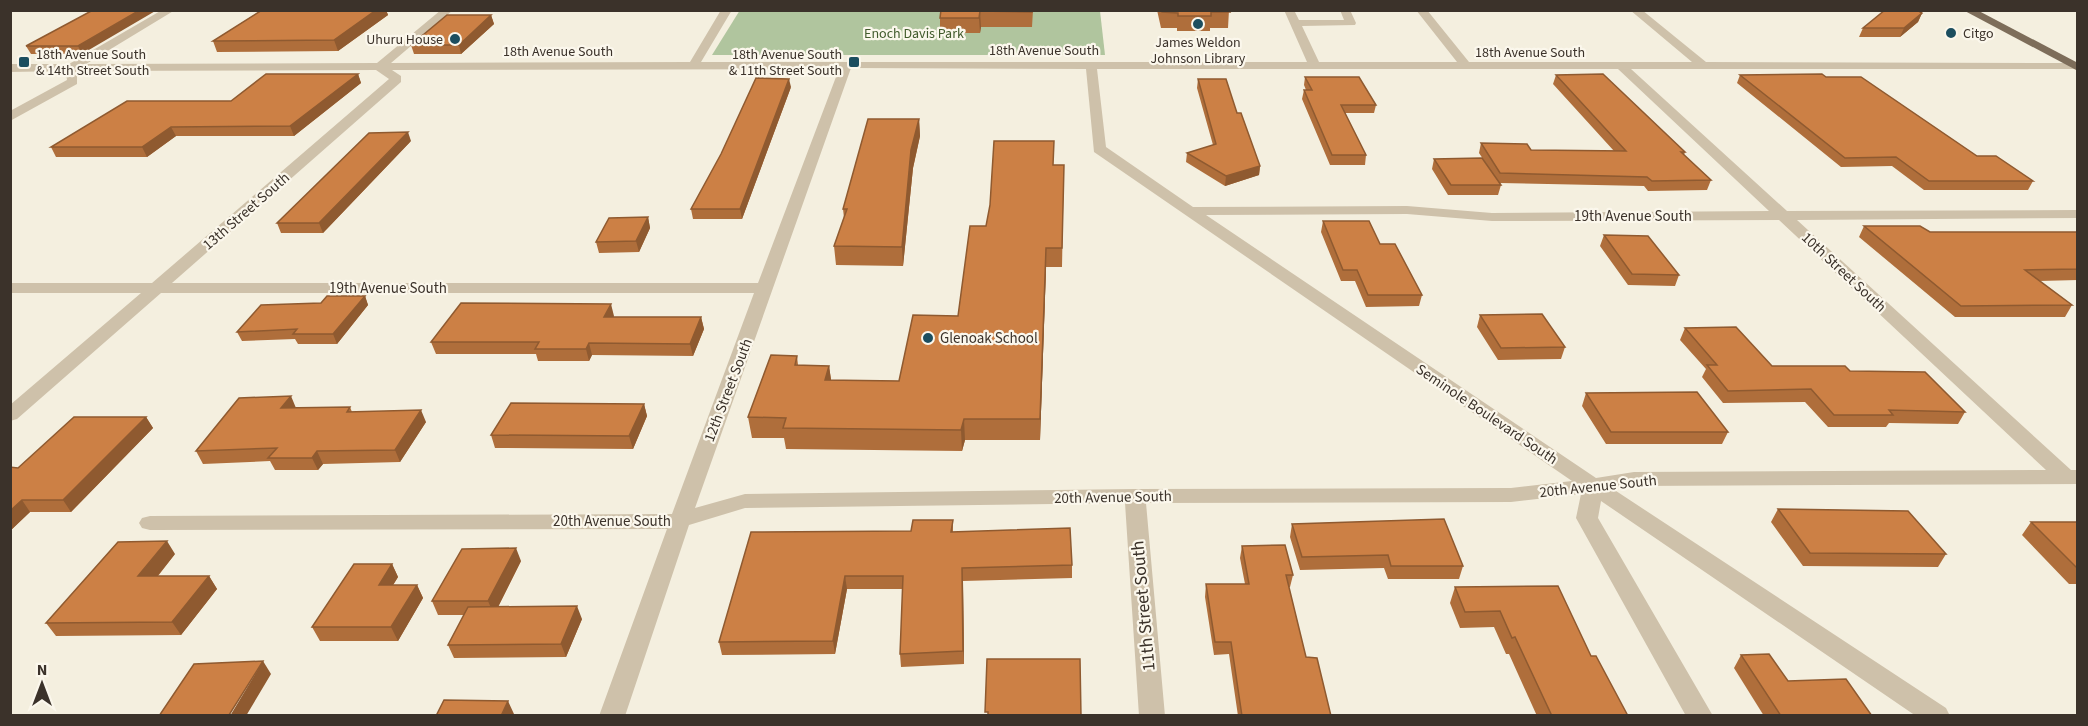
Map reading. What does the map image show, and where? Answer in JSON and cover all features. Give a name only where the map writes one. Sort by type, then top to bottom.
[{"type":"main road","points":[[1968,10],[2076,67]]},
{"type":"street","points":[[10,117],[73,81],[71,68],[170,10]]},
{"type":"street","points":[[380,67],[448,10]]},
{"type":"street","points":[[693,66],[727,10]]},
{"type":"street","points":[[1289,10],[1315,66]]},
{"type":"street","points":[[1295,23],[1352,23],[1345,10]]},
{"type":"street","points":[[1421,10],[1466,66]]},
{"type":"street","points":[[1635,10],[1705,67]]},
{"type":"street","name":"18th Avenue South","points":[[10,68],[846,65],[2076,67]]},
{"type":"street","name":"12th Street South","points":[[612,716],[678,521],[766,288],[846,65]]},
{"type":"street","name":"Seminole Boulevard South","points":[[1091,65],[1099,149],[1593,486],[1937,716]]},
{"type":"street","name":"13th Street South","points":[[10,415],[397,79],[380,67]]},
{"type":"street","name":"10th Street South","points":[[1622,67],[2072,477]]},
{"type":"street","name":"19th Avenue South","points":[[1188,211],[1407,210],[1492,217],[2078,214]]},
{"type":"street","name":"19th Avenue South","points":[[10,288],[766,288]]},
{"type":"street","name":"20th Avenue South","points":[[150,523],[678,521],[745,501],[1135,496],[1511,495],[1634,479],[2072,477]]},
{"type":"street","points":[[1593,486],[1587,518],[1700,716]]},
{"type":"street","name":"11th Street South","points":[[1135,496],[1152,716]]},
{"type":"green space","name":"Enoch Davis Park","points":[[740,10],[1100,11],[1105,55],[712,55]]},
{"type":"building","points":[[93,10],[140,10],[78,46],[26,46]]},
{"type":"building","points":[[262,10],[376,10],[334,40],[213,41]]},
{"type":"building","points":[[941,10],[1032,10],[1032,12],[980,11],[979,18],[940,18]]},
{"type":"building","points":[[1161,10],[1229,10],[1230,12],[1211,12],[1211,16],[1178,16],[1178,13]]},
{"type":"building","points":[[1885,10],[1917,10],[1922,13],[1904,28],[1863,28]]},
{"type":"building","points":[[447,15],[491,15],[459,45],[411,45]]},
{"type":"building","points":[[266,74],[358,74],[290,126],[171,127],[142,147],[51,147],[127,101],[231,101]]},
{"type":"building","points":[[1603,74],[1711,180],[1652,181],[1647,177],[1500,173],[1481,143],[1527,144],[1531,150],[1626,151],[1556,75]]},
{"type":"building","points":[[1822,74],[1826,77],[1861,77],[1977,156],[1996,156],[2033,181],[1929,181],[1896,157],[1845,158],[1740,75]]},
{"type":"building","points":[[1305,77],[1359,77],[1376,105],[1341,105],[1366,155],[1332,155],[1304,90],[1312,90]]},
{"type":"building","points":[[756,78],[789,79],[740,209],[691,209],[721,154]]},
{"type":"building","points":[[1198,79],[1226,79],[1237,113],[1241,113],[1260,166],[1226,176],[1187,153],[1216,144]]},
{"type":"building","points":[[868,119],[919,119],[911,150],[902,247],[834,246],[847,209],[843,209]]},
{"type":"building","points":[[408,132],[319,223],[277,223],[369,133]]},
{"type":"building","points":[[994,141],[1054,141],[1053,165],[1064,165],[1062,248],[1046,248],[1040,419],[964,419],[961,430],[783,428],[786,418],[748,417],[771,355],[797,356],[795,365],[829,366],[825,380],[899,381],[913,315],[958,316],[970,226],[986,226],[990,205]]},
{"type":"building","points":[[1482,158],[1501,185],[1451,185],[1434,159]]},
{"type":"building","points":[[648,217],[636,241],[596,242],[609,218]]},
{"type":"building","points":[[1323,221],[1369,221],[1380,244],[1395,244],[1422,295],[1368,295],[1357,270],[1343,270]]},
{"type":"building","points":[[1864,226],[1920,226],[1930,232],[2078,232],[2078,269],[2025,270],[2072,305],[1961,306]]},
{"type":"building","points":[[1604,235],[1648,236],[1679,275],[1632,274]]},
{"type":"building","points":[[327,296],[365,296],[333,334],[293,334],[297,329],[237,332],[261,305],[321,303]]},
{"type":"building","points":[[461,303],[611,304],[604,317],[701,317],[690,344],[589,343],[586,349],[535,349],[539,342],[431,342]]},
{"type":"building","points":[[1542,314],[1565,347],[1501,348],[1480,315]]},
{"type":"building","points":[[1736,327],[1772,366],[1845,366],[1850,371],[1925,372],[1965,412],[1889,410],[1893,415],[1834,415],[1811,389],[1728,391],[1707,365],[1717,365],[1685,328]]},
{"type":"building","points":[[1697,392],[1728,432],[1611,432],[1586,393]]},
{"type":"building","points":[[291,396],[281,408],[350,407],[347,412],[421,410],[395,450],[317,451],[312,458],[268,458],[277,448],[196,451],[239,398]]},
{"type":"building","points":[[511,403],[644,404],[629,436],[491,435]]},
{"type":"building","points":[[74,417],[146,417],[63,500],[22,500],[10,511],[10,467],[18,468]]},
{"type":"building","points":[[1778,509],[1908,511],[1946,554],[1810,553]]},
{"type":"building","points":[[1444,519],[1463,566],[1391,566],[1388,555],[1302,557],[1292,524]]},
{"type":"building","points":[[913,520],[953,520],[951,532],[1070,528],[1072,565],[962,568],[963,651],[900,654],[903,576],[845,576],[833,641],[719,642],[751,532],[911,531]]},
{"type":"building","points":[[2031,522],[2078,522],[2078,569]]},
{"type":"building","points":[[167,541],[138,576],[209,576],[172,622],[46,623],[118,542]]},
{"type":"building","points":[[1285,545],[1293,575],[1286,575],[1306,657],[1317,658],[1331,716],[1242,716],[1231,642],[1215,642],[1206,584],[1249,584],[1242,546]]},
{"type":"building","points":[[516,548],[488,601],[432,601],[462,549]]},
{"type":"building","points":[[354,564],[392,564],[379,585],[417,585],[391,627],[312,627]]},
{"type":"building","points":[[1558,586],[1591,656],[1596,656],[1628,716],[1552,716],[1515,637],[1512,638],[1500,611],[1465,612],[1455,587]]},
{"type":"building","points":[[577,606],[561,644],[448,645],[468,607]]},
{"type":"building","points":[[1769,654],[1788,681],[1846,679],[1872,716],[1781,716],[1741,655]]},
{"type":"building","points":[[987,659],[1080,659],[1081,716],[988,716],[988,712],[985,712]]},
{"type":"building","points":[[263,661],[229,715],[159,716],[194,664]]},
{"type":"building","points":[[444,700],[508,701],[501,716],[436,716]]},
{"type":"place","name":"James Weldon Johnson Library","points":[[1198,24]]},
{"type":"place","name":"Citgo","points":[[1951,33]]},
{"type":"place","name":"Uhuru House","points":[[455,39]]},
{"type":"place","name":"18th Avenue South & 14th Street South","points":[[24,62]]},
{"type":"place","name":"18th Avenue South & 11th Street South","points":[[854,62]]},
{"type":"place","name":"Glenoak School","points":[[928,338]]}]
